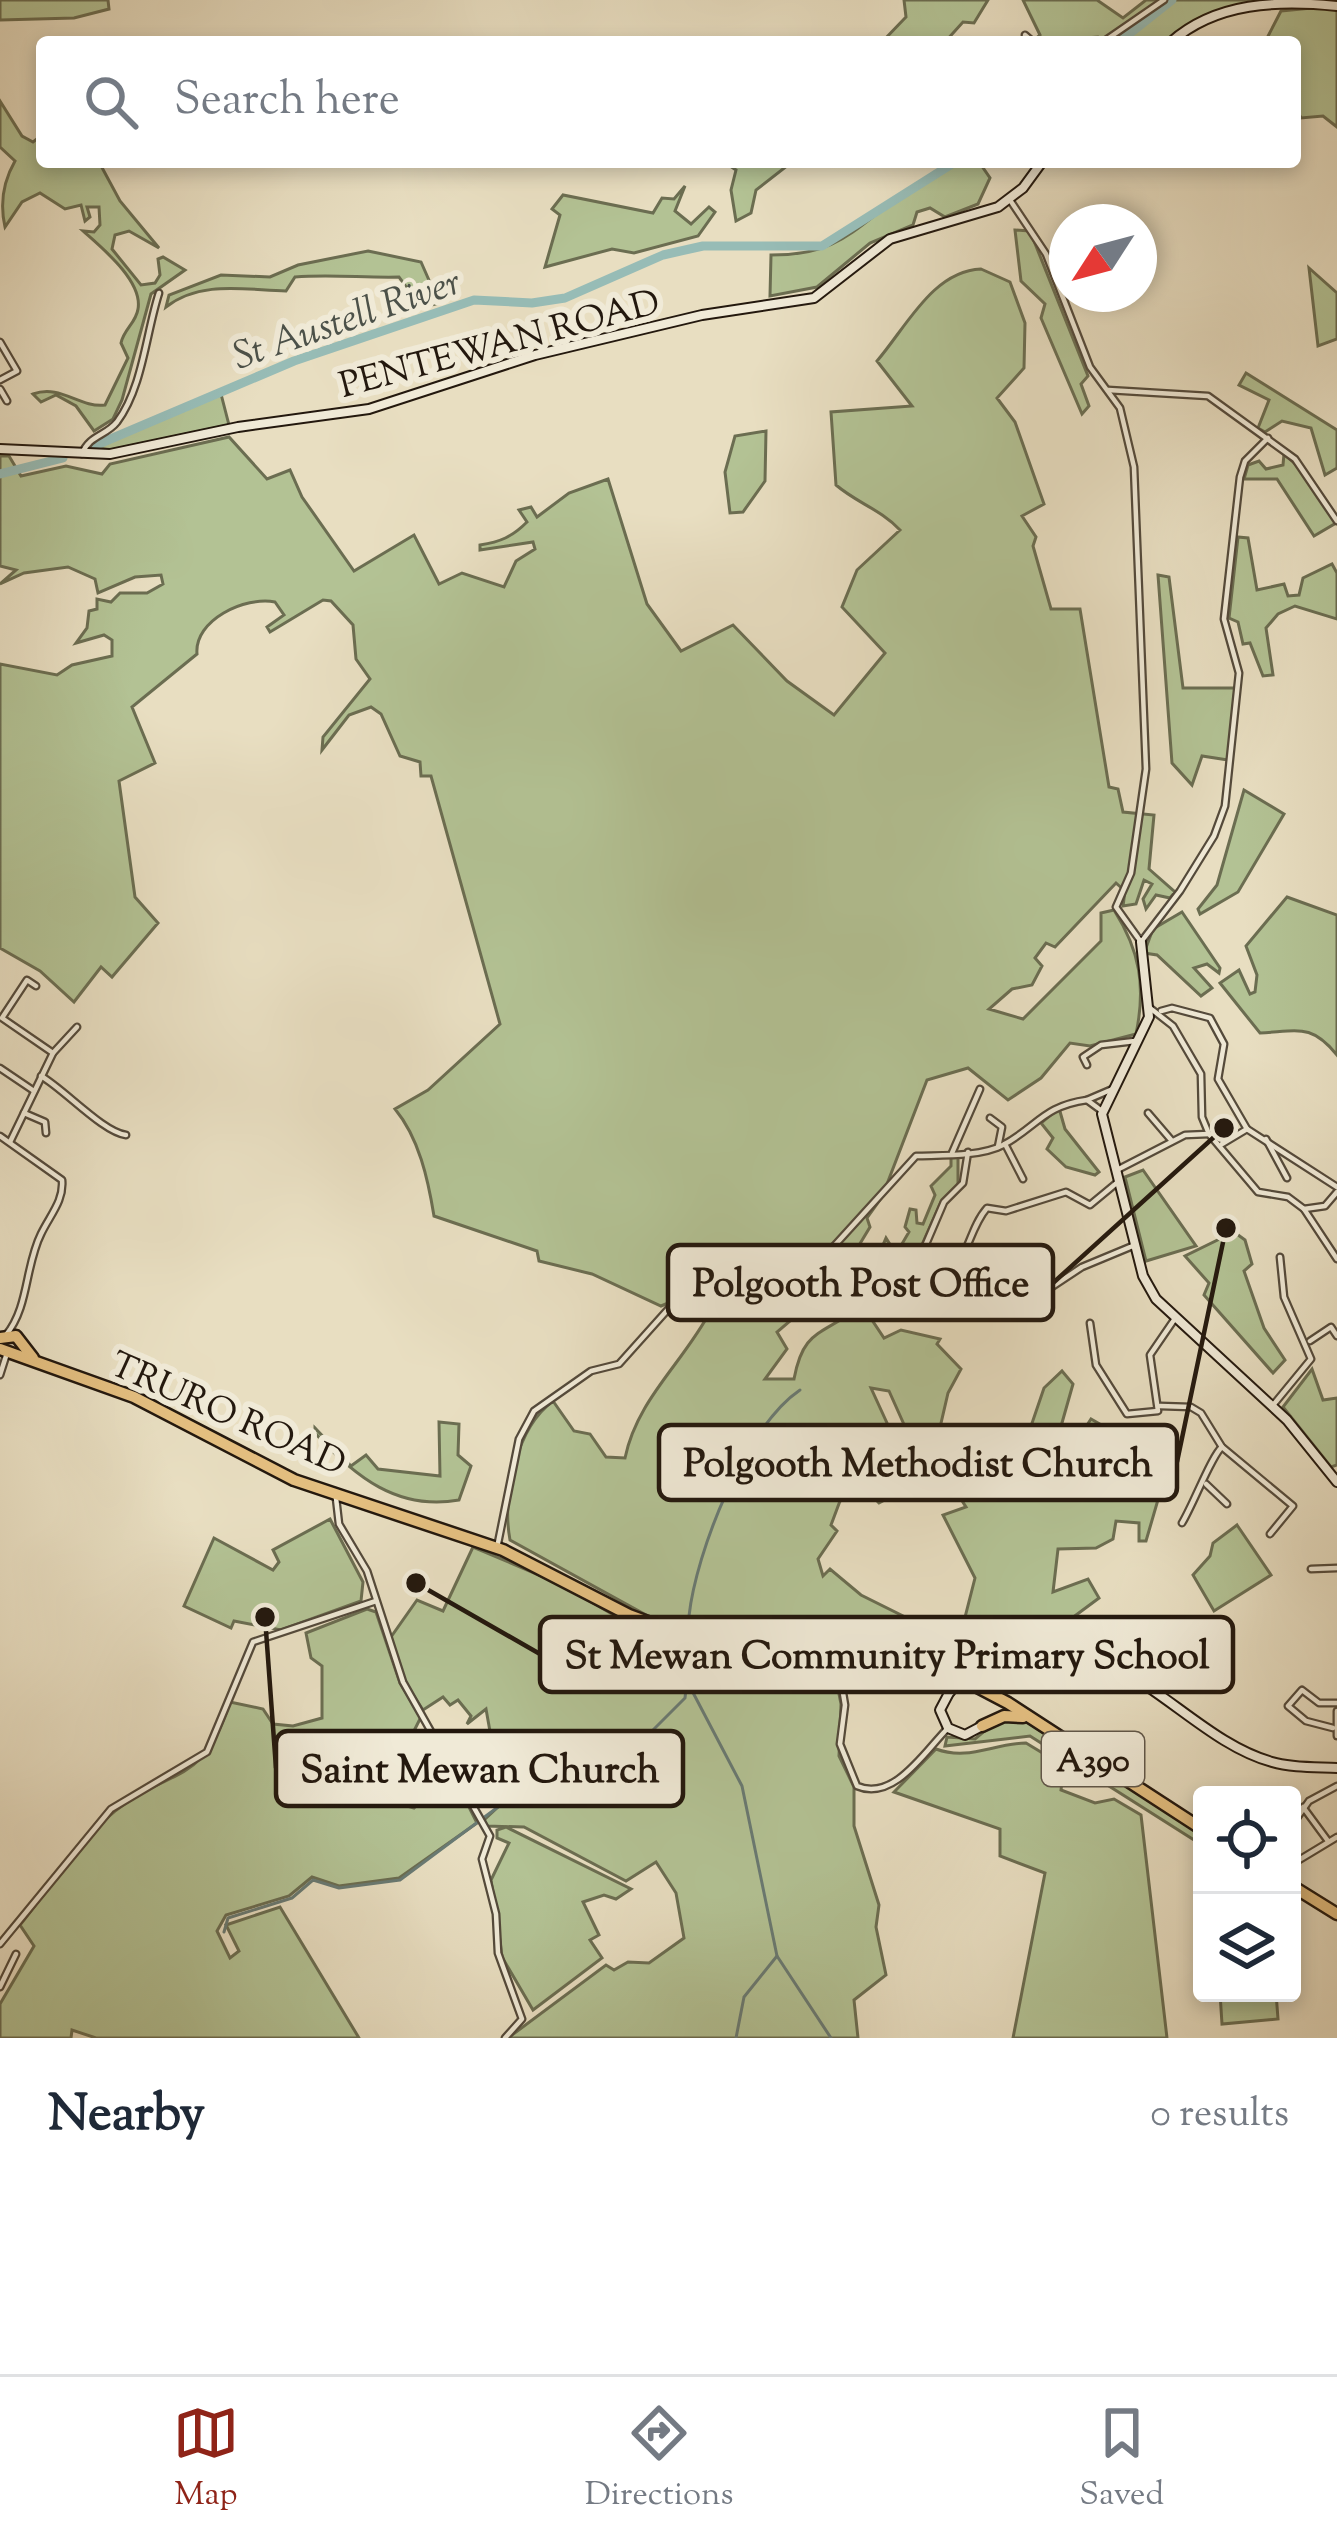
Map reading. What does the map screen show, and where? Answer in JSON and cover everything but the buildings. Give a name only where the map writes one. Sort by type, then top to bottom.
[{"type":"highway","name":"TRURO ROAD","points":[[8,1344],[36,1360],[134,1397],[268,1468],[496,1548]]},
{"type":"highway","name":"A390","points":[[496,1548],[629,1615],[693,1639],[836,1647],[913,1661],[983,1689],[1193,1823]]},
{"type":"highway","points":[[836,1647],[850,1641],[929,1638]]},
{"type":"highway","points":[[982,1726],[990,1708],[983,1689]]},
{"type":"highway","points":[[982,1726],[1004,1716],[1033,1719]]},
{"type":"highway","points":[[1301,1892],[1337,1914]]},
{"type":"main road","points":[[1178,36],[1197,20],[1236,5],[1337,6]]},
{"type":"main road","points":[[1010,200],[1037,168]]},
{"type":"main road","name":"PENTEWAN ROAD","points":[[0,449],[122,453],[238,427],[369,409],[535,355],[702,315],[814,298],[890,238],[1010,200]]},
{"type":"main road","points":[[1141,942],[1155,1010],[1102,1111],[1147,1286],[1273,1406],[1337,1482]]},
{"type":"main road","points":[[985,1637],[987,1653]]},
{"type":"main road","points":[[929,1638],[934,1644],[985,1637],[1036,1643],[1113,1666],[1262,1758],[1337,1768]]},
{"type":"main road","points":[[982,1726],[964,1735],[948,1727],[940,1710],[949,1694],[987,1653],[1036,1643]]},
{"type":"street","points":[[1111,36],[1164,0]]},
{"type":"street","points":[[1010,200],[1046,254],[1090,367],[1120,408],[1134,467],[1134,574],[1147,726],[1137,840],[1116,907],[1141,942],[1180,891],[1226,806],[1239,673],[1224,619],[1240,477],[1245,461],[1268,438]]},
{"type":"street","points":[[82,454],[85,445],[116,423],[129,398],[159,293]]},
{"type":"street","points":[[0,342],[17,371],[0,380]]},
{"type":"street","points":[[0,389],[7,401]]},
{"type":"street","points":[[1108,390],[1208,396],[1304,469],[1337,521]]},
{"type":"street","points":[[36,986],[27,980],[2,1018],[53,1053]]},
{"type":"street","points":[[1304,1208],[1325,1206],[1337,1189],[1247,1129],[1218,1079],[1224,1044],[1210,1018],[1172,1008],[1155,1010],[1201,1074],[1202,1117],[1209,1134],[1258,1192],[1288,1197],[1304,1208],[1337,1259]]},
{"type":"street","points":[[10,1142],[53,1053],[77,1027]]},
{"type":"street","points":[[1087,1064],[1083,1057],[1089,1050],[1138,1042]]},
{"type":"street","points":[[0,1068],[34,1091]]},
{"type":"street","points":[[1201,1074],[1218,1079]]},
{"type":"street","points":[[41,1076],[73,1096],[112,1133],[126,1136]]},
{"type":"street","points":[[496,1548],[519,1439],[534,1411],[591,1371],[619,1364],[671,1306],[780,1288],[815,1267],[916,1156],[1001,1146],[1048,1109],[1115,1088]]},
{"type":"street","points":[[952,1153],[980,1089]]},
{"type":"street","points":[[1087,1100],[1102,1111]]},
{"type":"street","points":[[24,1112],[45,1122],[46,1133]]},
{"type":"street","points":[[1148,1113],[1172,1141]]},
{"type":"street","points":[[991,1118],[1002,1127],[1001,1146],[1023,1180]]},
{"type":"street","points":[[1222,1144],[1247,1129]]},
{"type":"street","points":[[968,1152],[964,1183],[944,1202],[920,1258],[922,1288],[934,1286],[958,1267],[987,1208],[1006,1210],[1066,1192],[1090,1205],[1118,1175],[1172,1141],[1209,1134]]},
{"type":"street","points":[[0,1136],[62,1180],[64,1194],[33,1251],[0,1375]]},
{"type":"street","points":[[1266,1139],[1287,1178]]},
{"type":"street","points":[[1017,1310],[1082,1267],[1136,1245]]},
{"type":"street","points":[[1273,1406],[1311,1363],[1308,1342],[1284,1297],[1280,1257]]},
{"type":"street","points":[[1160,1406],[1150,1355],[1176,1317]]},
{"type":"street","points":[[8,1344],[16,1323]]},
{"type":"street","points":[[1090,1323],[1096,1365],[1126,1414],[1153,1414],[1160,1406]]},
{"type":"street","points":[[1308,1342],[1331,1327],[1337,1336]]},
{"type":"street","points":[[1160,1406],[1196,1410],[1222,1447],[1293,1506],[1270,1534]]},
{"type":"street","points":[[1182,1523],[1206,1484],[1212,1456],[1222,1447]]},
{"type":"street","points":[[1206,1484],[1227,1504]]},
{"type":"street","points":[[337,1495],[338,1520],[367,1571],[403,1682],[490,1840],[482,1859],[496,1914],[498,1953],[521,2008],[520,2024],[505,2038]]},
{"type":"street","points":[[1311,1569],[1337,1568]]},
{"type":"street","points":[[0,1944],[111,1809],[206,1752],[253,1642],[376,1601]]},
{"type":"street","points":[[836,1647],[845,1705],[840,1744],[857,1786],[873,1791],[889,1787],[948,1727]]},
{"type":"street","points":[[1333,1728],[1306,1721],[1288,1706],[1302,1690],[1319,1703],[1337,1707],[1333,1728],[1337,1736]]},
{"type":"street","points":[[1301,1810],[1337,1786]]},
{"type":"street","points":[[1303,1807],[1329,1842]]},
{"type":"street","points":[[1301,1859],[1337,1837]]},
{"type":"street","points":[[0,1987],[16,1954]]},
{"type":"green space","points":[[0,0],[108,0],[109,9],[74,18],[0,20]]},
{"type":"green space","points":[[904,0],[988,0],[974,23],[963,22],[950,36],[888,36],[906,17]]},
{"type":"green space","points":[[1023,0],[1097,0],[1123,18],[1146,0],[1301,0],[1230,8],[1198,20],[1175,36],[1131,36],[1128,30],[1118,36],[1040,35]]},
{"type":"green space","points":[[1337,10],[1337,127],[1323,116],[1301,118],[1301,36],[1268,36],[1281,11]]},
{"type":"green space","points":[[0,101],[22,136],[36,140],[36,168],[102,168],[120,201],[159,248],[129,231],[115,235],[112,249],[141,285],[155,283],[160,275],[158,259],[163,257],[185,270],[151,294],[122,400],[113,419],[94,431],[76,406],[56,395],[41,402],[33,394],[52,392],[105,405],[128,358],[121,343],[137,314],[138,298],[120,266],[83,231],[94,232],[100,225],[99,207],[87,207],[90,217],[85,221],[81,205],[65,209],[40,193],[22,202],[5,227],[4,194],[15,161],[0,147]]},
{"type":"green space","points":[[733,168],[784,168],[756,190],[751,213],[736,221],[731,190]]},
{"type":"green space","points":[[950,168],[983,168],[990,178],[978,204],[945,217],[930,208],[917,212],[913,225],[870,243],[817,287],[770,296],[771,255],[829,245]]},
{"type":"green space","points":[[685,186],[675,211],[691,224],[709,207],[715,212],[698,236],[634,253],[612,249],[545,267],[560,215],[552,209],[563,195],[653,213],[662,198],[674,199]]},
{"type":"green space","points":[[1015,230],[1030,231],[1049,278],[1049,312],[1062,312],[1088,376],[1081,384],[1089,406],[1082,414],[1041,318],[1045,304],[1021,281]]},
{"type":"green space","points":[[368,251],[421,262],[439,303],[399,314],[407,288],[399,277],[321,276],[295,277],[286,291],[194,293],[166,307],[169,295],[221,275],[270,277],[298,265]]},
{"type":"green space","points":[[1309,268],[1337,293],[1337,339],[1318,346]]},
{"type":"green space","points":[[981,269],[1010,282],[1025,323],[1024,368],[997,398],[1015,422],[1044,504],[1022,516],[1036,537],[1033,546],[1051,609],[1080,609],[1109,787],[1118,789],[1123,812],[1154,815],[1149,869],[1175,892],[1170,898],[1156,895],[1146,909],[1143,899],[1152,884],[1144,880],[1136,904],[1123,906],[1125,891],[1116,883],[1055,947],[1046,943],[1035,958],[1042,966],[1032,985],[1012,989],[989,1009],[1023,1019],[1101,941],[1101,913],[1114,910],[1138,969],[1136,1034],[1090,1046],[1070,1043],[1041,1078],[1008,1100],[968,1068],[927,1080],[882,1197],[867,1218],[870,1227],[838,1280],[777,1332],[787,1349],[765,1379],[794,1379],[808,1343],[864,1300],[876,1278],[873,1268],[886,1238],[896,1254],[909,1232],[905,1227],[910,1209],[916,1210],[917,1223],[923,1224],[935,1195],[931,1186],[951,1166],[951,1156],[958,1155],[958,1186],[941,1202],[916,1258],[907,1256],[901,1262],[870,1317],[884,1338],[901,1330],[940,1339],[937,1344],[961,1369],[948,1393],[935,1449],[911,1440],[889,1391],[871,1388],[915,1484],[879,1503],[867,1491],[840,1501],[831,1525],[837,1531],[818,1559],[823,1576],[830,1569],[861,1595],[921,1625],[826,1638],[714,1635],[648,1616],[510,1540],[510,1484],[521,1445],[540,1413],[553,1401],[574,1431],[590,1434],[606,1457],[625,1458],[650,1399],[711,1310],[689,1313],[673,1301],[661,1306],[592,1274],[539,1261],[537,1251],[434,1216],[416,1146],[395,1109],[428,1090],[500,1024],[431,776],[421,776],[420,762],[400,756],[381,714],[371,707],[349,715],[322,750],[323,737],[370,679],[356,659],[353,625],[331,601],[323,600],[270,632],[267,627],[284,615],[275,602],[250,603],[224,613],[204,631],[197,654],[132,707],[155,763],[119,781],[135,897],[158,923],[112,977],[101,967],[74,1002],[40,971],[0,948],[0,664],[57,675],[72,665],[112,656],[112,640],[104,635],[76,643],[87,628],[89,611],[97,609],[97,599],[111,602],[120,593],[147,593],[163,584],[161,575],[135,577],[98,593],[95,579],[68,567],[24,573],[0,584],[16,570],[0,566],[0,456],[9,456],[21,476],[66,466],[102,474],[110,464],[229,437],[267,479],[290,470],[302,497],[354,571],[414,535],[439,584],[462,573],[504,587],[516,561],[535,549],[533,542],[480,550],[480,545],[505,538],[527,522],[519,510],[531,507],[537,517],[569,493],[608,479],[647,604],[681,651],[733,625],[787,681],[834,715],[885,653],[842,607],[857,570],[900,530],[836,485],[831,412],[912,406],[877,361],[935,290],[964,272]]},
{"type":"green space","points":[[1246,373],[1337,430],[1337,468],[1325,475],[1311,428],[1282,421],[1265,432],[1258,428],[1269,400],[1239,385]]},
{"type":"green space","points":[[221,394],[229,425],[111,450],[95,448]]},
{"type":"green space","points":[[766,431],[765,481],[743,512],[730,513],[725,472],[735,436]]},
{"type":"green space","points":[[1284,454],[1302,470],[1336,523],[1314,536],[1277,479],[1244,479],[1248,465],[1259,461],[1266,469],[1283,465]]},
{"type":"green space","points":[[1238,537],[1248,538],[1257,590],[1284,584],[1288,596],[1299,595],[1303,578],[1332,564],[1337,573],[1337,619],[1295,606],[1278,614],[1266,628],[1273,675],[1263,676],[1250,643],[1243,644],[1238,622],[1229,618]]},
{"type":"green space","points":[[1158,575],[1169,577],[1183,688],[1235,688],[1228,760],[1202,756],[1192,785],[1172,763]]},
{"type":"green space","points":[[1244,790],[1284,814],[1238,892],[1200,914],[1198,909],[1217,885]]},
{"type":"green space","points":[[1287,897],[1337,915],[1337,1055],[1311,1033],[1260,1033],[1220,983],[1239,970],[1250,994],[1255,992],[1257,975],[1246,946]]},
{"type":"green space","points":[[1182,912],[1220,968],[1219,973],[1207,964],[1194,968],[1212,988],[1201,996],[1157,955],[1144,953],[1153,929]]},
{"type":"green space","points":[[1059,1108],[1065,1129],[1099,1172],[1095,1175],[1066,1167],[1047,1149],[1053,1138],[1041,1123]]},
{"type":"green space","points":[[1143,1170],[1196,1246],[1146,1261],[1125,1177]]},
{"type":"green space","points":[[1234,1232],[1245,1240],[1252,1264],[1244,1271],[1264,1328],[1285,1360],[1273,1373],[1204,1295],[1209,1283],[1185,1256]]},
{"type":"green space","points":[[1312,1369],[1323,1400],[1337,1398],[1337,1465],[1331,1467],[1283,1407]]},
{"type":"green space","points":[[1062,1371],[1073,1384],[1056,1444],[1072,1448],[1091,1419],[1138,1446],[1171,1455],[1146,1541],[1139,1541],[1139,1523],[1116,1521],[1113,1539],[1096,1548],[1058,1549],[1053,1592],[1088,1579],[1099,1598],[1068,1621],[1071,1645],[1022,1633],[961,1633],[975,1578],[943,1515],[966,1507],[950,1482],[955,1427],[1014,1476],[1044,1388]]},
{"type":"green space","points":[[439,1422],[459,1424],[458,1455],[471,1466],[459,1500],[416,1500],[379,1487],[346,1464],[315,1433],[315,1428],[351,1466],[366,1455],[378,1469],[440,1476]]},
{"type":"green space","points":[[330,1519],[363,1582],[361,1601],[281,1630],[234,1621],[231,1628],[184,1606],[214,1538],[273,1570],[279,1562],[273,1550]]},
{"type":"green space","points":[[1237,1525],[1271,1575],[1214,1611],[1193,1575],[1210,1556],[1213,1543]]},
{"type":"green space","points":[[473,1547],[560,1584],[685,1656],[706,1661],[831,1654],[841,1704],[839,1756],[854,1787],[854,1826],[879,1905],[876,1927],[886,1975],[854,2000],[858,2038],[508,2038],[606,1965],[614,1970],[628,1962],[649,1963],[684,1938],[676,1893],[656,1862],[626,1881],[524,1827],[486,1826],[483,1821],[498,1807],[482,1774],[473,1776],[462,1762],[455,1766],[452,1761],[477,1739],[484,1743],[491,1737],[486,1709],[467,1724],[471,1716],[458,1700],[450,1705],[443,1697],[423,1710],[404,1681],[391,1637],[417,1600],[443,1611]]},
{"type":"green space","points":[[367,1609],[376,1612],[400,1683],[421,1717],[380,1798],[414,1808],[434,1787],[445,1803],[464,1797],[477,1823],[399,1878],[339,1886],[312,1877],[289,1896],[226,1915],[217,1931],[230,1958],[239,1951],[226,1925],[280,1907],[359,2038],[96,2038],[72,2030],[71,2038],[0,2038],[0,2004],[34,1946],[20,1925],[89,1836],[135,1797],[197,1762],[230,1702],[263,1709],[273,1724],[293,1726],[322,1718],[322,1666],[311,1658],[306,1633]]},
{"type":"green space","points":[[999,1719],[1022,1719],[1193,1828],[1193,1839],[1030,1736],[945,1746],[947,1737],[975,1739]]},
{"type":"green space","points":[[1026,1743],[1064,1766],[1061,1790],[1095,1803],[1114,1799],[1141,1815],[1167,2038],[1013,2038],[1045,1873],[1000,1856],[1000,1829],[894,1792],[936,1749],[970,1753]]},
{"type":"green space","points":[[506,1827],[631,1889],[616,1899],[604,1895],[583,1902],[599,1935],[590,1940],[602,1958],[533,2010],[502,1957],[491,1880],[509,1843],[497,1838],[497,1830]]},
{"type":"green space","points":[[1221,2002],[1277,2002],[1278,2019],[1222,2024]]},
{"type":"waterway","name":"St Austell River","points":[[1127,36],[1172,0]]},
{"type":"waterway","name":"St Austell River","points":[[94,446],[294,361],[474,300],[532,303],[565,298],[663,255],[703,246],[822,246],[946,168]]},
{"type":"waterway","name":"St Austell River","points":[[0,474],[63,458]]},
{"type":"waterway","points":[[689,1616],[702,1559],[726,1493],[760,1432],[800,1390]]},
{"type":"waterway","points":[[224,1932],[228,1918],[292,1898],[313,1880],[339,1888],[400,1880],[506,1801],[638,1745],[685,1698],[689,1662]]},
{"type":"waterway","points":[[689,1685],[742,1786],[777,1956],[744,1997],[736,2038]]},
{"type":"waterway","points":[[777,1956],[831,2038]]},
{"type":"place","name":"Polgooth Post Office","points":[[1224,1128]]},
{"type":"place","name":"Polgooth Methodist Church","points":[[1226,1228]]},
{"type":"place","name":"St Mewan Community Primary School","points":[[416,1583]]},
{"type":"place","name":"Saint Mewan Church","points":[[265,1617]]}]
